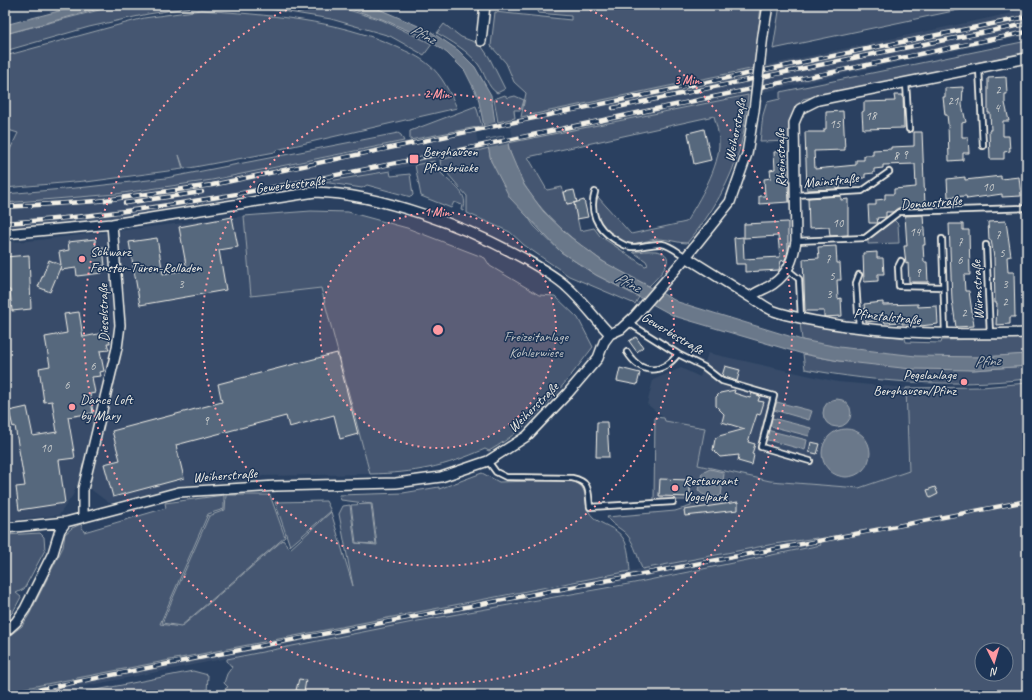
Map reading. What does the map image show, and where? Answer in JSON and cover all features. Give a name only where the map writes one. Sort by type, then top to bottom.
[{"type":"street","points":[[481,41],[485,5]]},
{"type":"street","name":"Weiherstraße","points":[[5,528],[66,522],[179,492],[276,486],[396,483],[440,477],[488,461],[514,445],[538,424],[598,358],[604,342],[610,334],[621,329],[632,319],[672,271],[686,257],[730,202],[747,154],[768,5]]},
{"type":"street","name":"Rheinstraße","points":[[750,297],[756,292],[772,285],[788,270],[794,257],[796,241],[794,123],[800,109],[818,100],[1027,58]]},
{"type":"street","name":"Gewerbestraße","points":[[5,234],[112,224],[315,192],[337,193],[372,200],[437,219],[472,232],[540,268],[567,286],[610,334]]},
{"type":"street","name":"Dieselstraße","points":[[83,517],[83,489],[117,348],[119,332],[112,224]]},
{"type":"street","points":[[686,257],[750,297]]},
{"type":"street","name":"Pfinztalstraße","points":[[750,297],[773,310],[801,318],[858,327],[905,333],[1027,333]]},
{"type":"street","points":[[5,632],[16,622],[24,609],[53,553],[60,530],[66,522]]},
{"type":"lane","points":[[980,68],[984,146]]},
{"type":"lane","points":[[906,83],[909,130]]},
{"type":"lane","name":"Mainstraße","points":[[795,195],[862,191],[889,172]]},
{"type":"lane","points":[[595,192],[592,201],[595,218],[603,231],[612,238],[631,247],[662,244],[686,257]]},
{"type":"lane","name":"Donaustraße","points":[[796,241],[864,238],[899,212],[1027,208]]},
{"type":"lane","points":[[942,239],[945,334]]},
{"type":"lane","name":"Würmstraße","points":[[986,245],[990,334]]},
{"type":"lane","points":[[901,261],[898,267],[899,286],[944,287]]},
{"type":"lane","points":[[788,270],[799,279],[801,318]]},
{"type":"lane","points":[[858,327],[856,284],[859,275]]},
{"type":"lane","name":"Gewerbestraße","points":[[632,319],[678,354],[704,367],[722,382],[774,396],[761,447],[810,461]]},
{"type":"lane","points":[[627,352],[638,366],[652,370],[667,366],[678,354]]},
{"type":"lane","points":[[488,461],[496,472],[506,477],[572,478],[580,480],[587,487],[590,507],[673,502]]},
{"type":"shaded area","points":[[1027,10],[1027,36],[912,59],[768,91],[514,142],[509,120]]},
{"type":"shaded area","points":[[475,127],[479,150],[469,152],[469,154],[352,178],[351,174],[109,222],[5,231],[5,203],[116,194],[212,180]]},
{"type":"shaded area","points":[[244,216],[251,296],[321,288],[370,474],[262,476],[257,480],[185,485],[109,503],[89,488],[76,486],[73,495],[59,515],[5,521],[5,242],[29,241]]},
{"type":"shaded area","points":[[708,353],[838,382],[906,388],[909,471],[859,488],[770,481],[698,465],[705,428],[665,421],[664,418],[647,404],[653,380],[681,368],[700,377]]},
{"type":"shaded area","points":[[817,538],[821,545],[792,552],[314,641],[40,695],[5,695],[5,692],[69,679],[630,571],[774,544]]},
{"type":"green space","points":[[119,5],[331,5],[382,20],[432,44],[424,55],[390,36],[331,19],[264,8],[199,6],[148,14],[89,27],[5,51],[5,34]]},
{"type":"green space","points":[[539,5],[761,5],[755,68],[521,117],[526,93],[514,82],[506,63],[491,46],[495,12],[571,20],[571,16],[538,13]]},
{"type":"green space","points":[[780,5],[982,5],[773,49]]},
{"type":"green space","points":[[201,10],[251,14],[326,24],[374,38],[410,53],[434,69],[442,79],[457,108],[276,150],[275,152],[184,169],[179,155],[183,169],[86,182],[85,180],[5,188],[5,160],[18,133],[5,129],[5,56],[144,18]]},
{"type":"green space","points":[[444,24],[461,37],[480,44],[489,57],[505,89],[497,93],[488,84],[474,59],[437,33]]},
{"type":"green space","points":[[1027,41],[1027,52],[803,99],[794,114],[792,141],[760,142],[763,115],[767,102],[780,99],[780,92]]},
{"type":"green space","points":[[505,95],[507,98],[515,96],[524,100],[521,110],[514,110],[515,118],[498,122],[494,99]]},
{"type":"green space","points":[[748,95],[741,144],[732,171],[712,209],[687,243],[659,239],[636,243],[621,241],[602,226],[596,212],[596,204],[598,197],[631,234],[686,222],[708,183],[716,162],[719,138],[714,116],[528,157],[547,190],[562,187],[567,204],[574,203],[580,231],[594,228],[600,236],[645,266],[648,265],[646,261],[633,252],[656,251],[663,253],[667,257],[667,262],[662,272],[649,286],[606,264],[571,237],[543,210],[520,178],[508,143]]},
{"type":"green space","points":[[476,106],[482,126],[410,140],[410,131]]},
{"type":"green space","points":[[398,133],[404,141],[212,180],[116,194],[5,203],[5,194],[166,178]]},
{"type":"green space","points":[[489,148],[491,161],[534,226],[561,252],[596,275],[639,297],[635,304],[569,276],[524,245],[510,232],[467,213],[467,196],[441,166],[440,160]]},
{"type":"green space","points":[[434,161],[439,170],[456,186],[462,195],[465,205],[463,211],[461,210],[462,205],[454,202],[451,208],[421,196],[415,165]]},
{"type":"green space","points":[[390,171],[391,176],[410,174],[413,195],[411,197],[367,185],[362,188],[323,182]]},
{"type":"green space","name":"Freizeitanlage Kohlerwiese","points":[[311,211],[348,212],[407,228],[485,258],[490,266],[539,295],[555,296],[578,318],[593,347],[559,390],[520,430],[489,451],[485,449],[442,465],[429,468],[370,474],[321,288],[251,296],[244,216]]},
{"type":"green space","points":[[894,220],[898,224],[899,243],[868,244],[868,240]]},
{"type":"green space","points":[[800,322],[852,332],[905,338],[906,342],[941,343],[942,340],[1027,338],[1027,354],[943,357],[856,351],[802,340]]},
{"type":"green space","points":[[803,354],[839,361],[973,370],[1027,366],[1027,379],[971,383],[943,383],[860,378],[805,369]]},
{"type":"green space","points":[[1027,383],[1027,695],[71,695],[193,671],[208,675],[207,693],[217,694],[228,687],[224,683],[227,674],[232,667],[227,659],[418,621],[634,583],[821,545],[817,538],[774,544],[642,569],[633,543],[626,533],[611,522],[607,517],[675,511],[691,506],[691,500],[654,500],[655,417],[664,418],[665,421],[705,428],[698,465],[770,481],[859,488],[909,471],[906,388],[982,387]]},
{"type":"green space","points":[[482,473],[499,482],[571,480],[578,483],[582,487],[589,512],[593,517],[620,534],[625,541],[628,550],[630,571],[5,692],[5,639],[22,626],[29,615],[63,547],[65,534],[72,528],[81,524],[84,532],[166,508],[165,503],[224,495],[224,509],[208,514],[160,624],[181,627],[283,540],[290,549],[331,512],[353,586],[339,514],[343,506],[350,505],[355,543],[377,545],[372,504],[341,500],[339,495],[403,493],[439,487],[439,489]]},
{"type":"green space","points":[[226,495],[270,495],[285,537],[181,626],[162,623],[209,516],[225,510]]},
{"type":"green space","points":[[326,501],[331,511],[290,546],[275,502]]},
{"type":"green space","points":[[371,504],[376,544],[356,543],[351,505]]},
{"type":"green space","points":[[40,533],[44,537],[45,550],[24,589],[16,593],[21,597],[13,612],[5,620],[5,535]]},
{"type":"water","points":[[82,5],[113,5],[5,34],[5,25]]},
{"type":"water","name":"Pfinz","points":[[338,5],[366,5],[381,10],[430,31],[458,50],[475,67],[491,95],[495,122],[508,143],[509,150],[524,185],[543,211],[569,236],[602,261],[678,302],[802,340],[839,347],[916,356],[983,357],[1027,354],[1027,366],[973,370],[911,369],[839,361],[803,354],[674,316],[596,275],[561,252],[510,198],[491,161],[478,97],[465,71],[447,53],[427,39],[382,19]]},
{"type":"water","points":[[837,399],[847,403],[851,413],[847,423],[837,427],[827,423],[823,413],[827,403]]},
{"type":"water","points":[[777,402],[812,411],[809,420],[774,410]]},
{"type":"water","points":[[772,418],[811,428],[809,436],[770,426]]},
{"type":"water","points":[[846,429],[855,431],[863,436],[868,444],[870,453],[868,462],[863,470],[855,475],[846,477],[837,475],[829,470],[824,462],[822,453],[824,444],[829,436],[837,431]]},
{"type":"water","points":[[767,430],[807,440],[805,450],[764,439]]},
{"type":"water","points":[[710,469],[723,472],[724,474],[721,496],[708,496],[698,490],[702,473]]},
{"type":"pier","points":[[497,122],[505,135],[485,139],[483,126]]},
{"type":"pier","points":[[506,136],[510,143],[487,148],[486,140]]},
{"type":"building","points":[[1006,77],[1007,94],[1005,94],[1005,103],[1009,121],[1003,121],[1003,136],[1009,136],[1010,151],[1004,152],[1004,159],[990,159],[989,130],[991,130],[990,113],[988,113],[988,78]]},
{"type":"building","points":[[963,87],[962,105],[966,122],[962,123],[962,137],[968,137],[969,153],[963,153],[963,160],[949,161],[948,124],[947,115],[945,115],[943,97],[945,97],[945,88]]},
{"type":"building","points":[[894,95],[903,95],[904,128],[863,129],[862,112],[864,111],[864,102],[895,101]]},
{"type":"building","points":[[843,111],[845,150],[814,151],[815,169],[856,165],[856,160],[864,160],[864,155],[873,155],[873,150],[891,149],[891,147],[914,146],[914,132],[922,132],[925,206],[898,208],[893,212],[886,212],[886,217],[877,218],[878,223],[869,223],[868,205],[876,205],[876,200],[885,199],[885,194],[894,194],[894,189],[916,187],[915,164],[883,165],[883,168],[874,169],[874,173],[865,174],[865,178],[857,178],[857,183],[840,184],[840,189],[807,190],[805,132],[824,132],[824,129],[826,129],[826,112]]},
{"type":"building","points":[[704,129],[711,160],[694,164],[688,133]]},
{"type":"building","points":[[786,151],[789,202],[759,204],[759,196],[765,196],[764,179],[771,178],[770,170],[775,169],[774,152]]},
{"type":"building","points":[[1001,176],[1001,179],[1019,177],[1021,196],[1002,197],[1002,194],[967,199],[966,196],[948,197],[947,179],[965,177],[965,180]]},
{"type":"building","points":[[574,190],[577,202],[567,204],[564,192]]},
{"type":"building","points":[[841,196],[841,200],[848,199],[848,235],[830,236],[829,227],[809,228],[808,198]]},
{"type":"building","points":[[584,200],[588,217],[577,219],[574,203]]},
{"type":"building","points":[[923,215],[925,245],[923,245],[924,262],[927,262],[928,282],[909,282],[908,263],[906,264],[904,246],[907,246],[905,216]]},
{"type":"building","points":[[232,217],[238,247],[219,250],[226,290],[140,305],[129,242],[157,238],[163,274],[187,270],[179,227]]},
{"type":"building","points":[[1006,221],[1011,256],[1007,257],[1008,272],[1014,272],[1015,317],[1010,317],[1010,324],[996,325],[997,303],[995,303],[994,257],[991,240],[989,240],[988,222]]},
{"type":"building","points":[[788,222],[788,251],[785,260],[781,261],[779,270],[745,272],[745,264],[736,264],[734,238],[743,237],[744,259],[780,257],[778,236],[744,238],[744,224]]},
{"type":"building","points":[[949,224],[963,224],[963,230],[969,230],[970,275],[964,275],[965,291],[969,291],[974,326],[956,327],[952,300]]},
{"type":"building","name":"Schwarz Fenster-Türen-Rolladen","points":[[95,239],[96,248],[103,247],[105,266],[101,266],[102,273],[77,276],[76,268],[61,270],[61,266],[50,292],[38,287],[49,260],[61,265],[59,252],[69,250],[68,242]]},
{"type":"building","points":[[836,246],[837,263],[840,263],[841,280],[837,280],[838,299],[841,298],[842,316],[824,317],[824,311],[805,311],[803,259],[819,258],[818,247]]},
{"type":"building","points":[[877,252],[877,258],[883,258],[884,274],[878,274],[878,281],[864,282],[863,253]]},
{"type":"building","points":[[29,255],[31,309],[12,311],[10,290],[7,290],[5,257]]},
{"type":"building","points":[[883,302],[883,305],[918,304],[918,307],[937,306],[938,324],[920,326],[920,323],[885,323],[884,320],[866,322],[864,304]]},
{"type":"building","points":[[79,312],[83,337],[108,332],[110,343],[107,343],[109,350],[100,351],[104,371],[100,372],[101,376],[92,377],[95,393],[90,394],[93,413],[68,417],[75,458],[59,460],[65,503],[19,510],[16,487],[25,486],[15,426],[13,427],[9,411],[27,407],[33,436],[57,432],[52,401],[44,402],[39,368],[50,366],[45,337],[67,333],[64,314]]},
{"type":"building","points":[[636,337],[643,347],[637,352],[629,341]]},
{"type":"building","points":[[337,353],[358,434],[340,439],[334,415],[289,427],[286,416],[176,445],[184,478],[113,497],[104,464],[120,460],[112,431],[222,402],[218,384]]},
{"type":"building","points":[[725,366],[740,370],[737,381],[722,376]]},
{"type":"building","points":[[620,368],[640,373],[637,385],[617,381]]},
{"type":"building","points":[[735,390],[734,393],[750,398],[752,393],[760,396],[758,401],[764,402],[760,415],[757,414],[748,442],[755,444],[752,454],[754,455],[752,465],[738,461],[739,455],[720,457],[713,450],[715,439],[719,436],[745,429],[722,422],[724,414],[716,406],[716,397],[720,393]]},
{"type":"building","points":[[597,422],[607,422],[609,457],[596,457]]},
{"type":"building","points":[[811,442],[820,444],[817,454],[809,452]]},
{"type":"building","name":"Restaurant Vogelpark","points":[[660,479],[690,480],[690,497],[659,496]]},
{"type":"building","points":[[935,487],[938,494],[930,498],[927,490]]},
{"type":"building","points":[[738,502],[738,510],[685,516],[684,510]]},
{"type":"building","points":[[299,679],[306,680],[304,692],[296,690]]},
{"type":"railway","points":[[5,207],[98,201],[212,185],[1027,17]]},
{"type":"railway","points":[[613,108],[863,56],[1027,24]]},
{"type":"railway","points":[[5,223],[65,218],[184,203],[302,182],[1027,32]]},
{"type":"railway","points":[[125,203],[202,192]]},
{"type":"railway","points":[[12,695],[266,645],[1027,501]]},
{"type":"place","name":"Berghausen Pfinzbrücke","points":[[414,159]]},
{"type":"place","name":"Schwarz Fenster-Türen-Rolladen","points":[[82,259]]},
{"type":"place","name":"Pegelanlage Berghausen/Pfinz","points":[[964,382]]},
{"type":"place","name":"Dance Loft by Mary","points":[[72,407]]},
{"type":"place","name":"Restaurant Vogelpark","points":[[675,488]]}]
